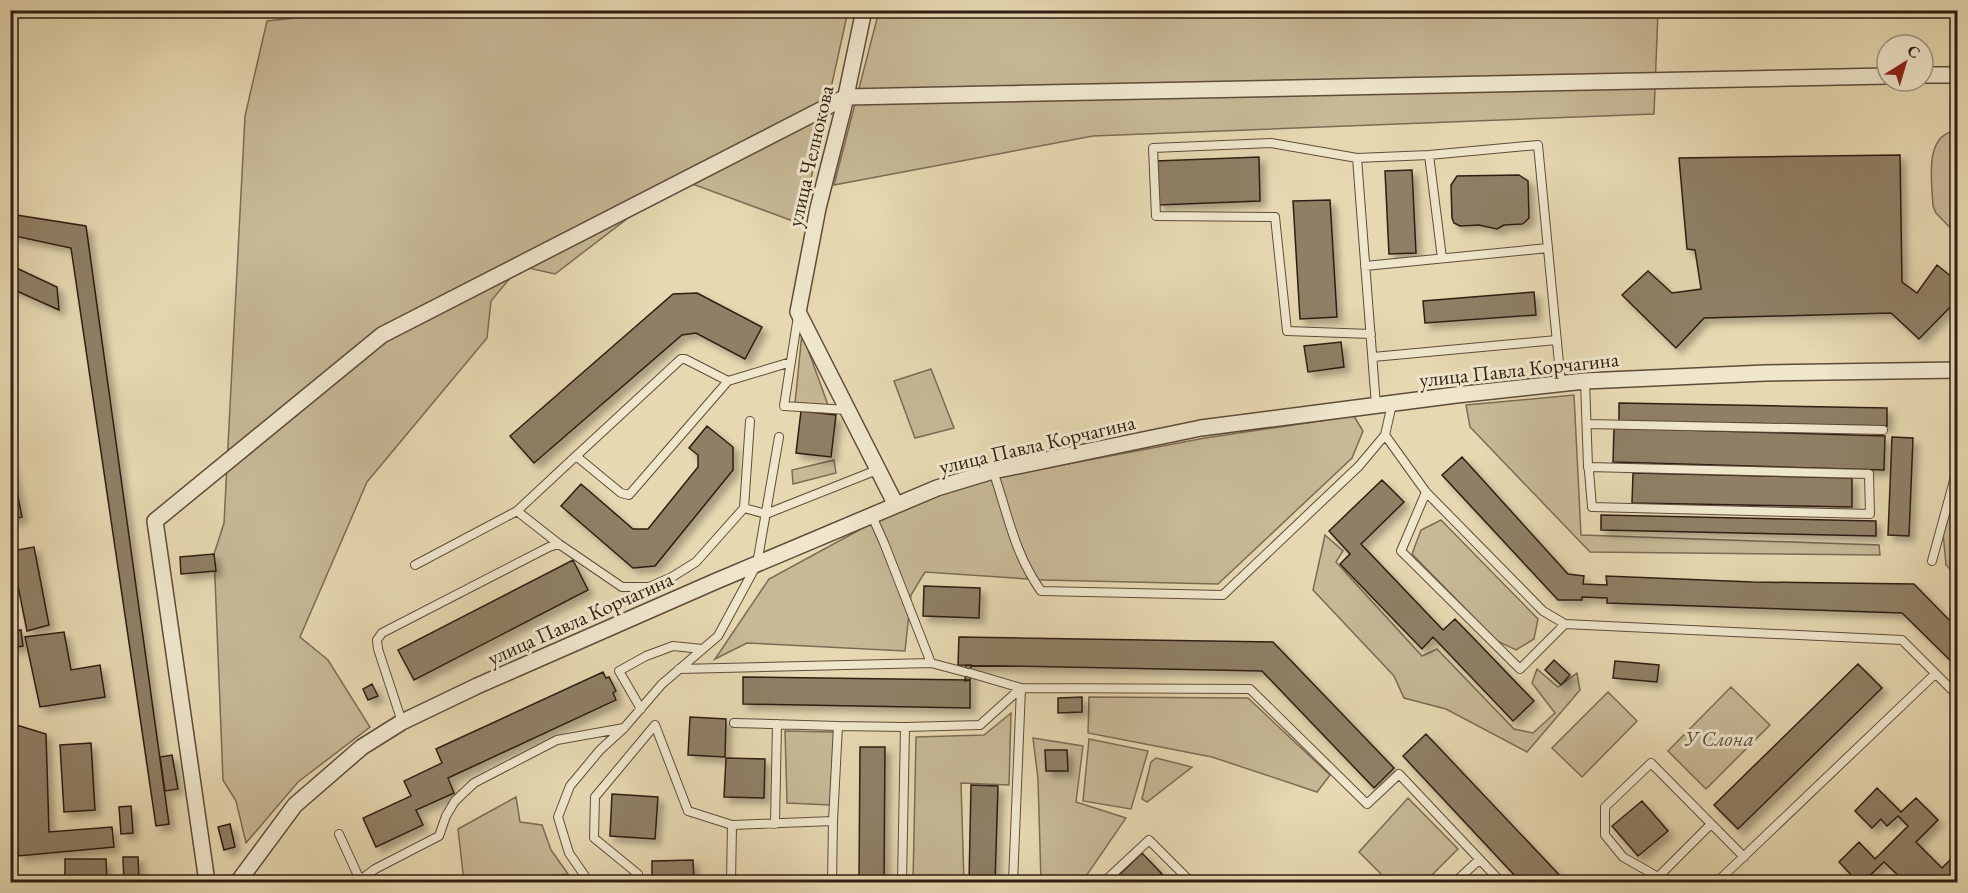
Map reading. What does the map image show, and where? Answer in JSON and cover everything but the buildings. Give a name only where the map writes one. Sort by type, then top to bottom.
[{"type":"street","name":"улица Челнокова","points":[[798,312],[818,208],[846,97],[864,10]]},
{"type":"street","points":[[1935,75],[1958,75]]},
{"type":"street","points":[[207,882],[155,521],[382,335],[846,97],[1875,76]]},
{"type":"street","points":[[798,312],[896,506]]},
{"type":"street","name":"улица Павла Корчагина","points":[[238,882],[295,805],[363,747],[402,722],[611,626],[937,488],[993,471],[1201,428],[1585,381],[1765,373],[1958,370]]},
{"type":"lane","points":[[1371,334],[1287,331],[1275,217],[1156,216],[1153,148],[1271,143],[1357,158],[1429,155],[1538,145],[1561,384]]},
{"type":"lane","points":[[1429,155],[1443,258]]},
{"type":"lane","points":[[1357,158],[1372,357],[1384,405],[1384,435],[1426,492],[1543,610],[1565,624],[1902,640],[1958,696]]},
{"type":"lane","points":[[1365,266],[1548,248]]},
{"type":"lane","name":"улица Челнокова","points":[[798,312],[784,406],[847,410]]},
{"type":"lane","points":[[1372,357],[1557,340]]},
{"type":"lane","points":[[415,565],[517,511],[681,359],[728,381]]},
{"type":"lane","points":[[576,456],[621,493],[629,495],[728,381],[791,362]]},
{"type":"lane","points":[[1585,381],[1588,467],[1592,507],[1870,514],[1869,474],[1588,467]]},
{"type":"lane","points":[[517,511],[559,544],[622,587],[649,587],[672,577],[696,562],[744,508],[750,421]]},
{"type":"lane","points":[[1587,424],[1883,430]]},
{"type":"lane","points":[[993,471],[1026,571],[1041,591],[1223,595],[1359,466],[1384,435]]},
{"type":"lane","points":[[589,882],[569,853],[558,817],[570,786],[600,750],[624,728],[662,684],[718,636],[758,564],[779,437]]},
{"type":"lane","points":[[1932,561],[1958,466]]},
{"type":"lane","points":[[744,508],[766,514],[877,470]]},
{"type":"lane","points":[[1426,492],[1401,551],[1520,669],[1565,624]]},
{"type":"lane","points":[[872,516],[931,663]]},
{"type":"lane","points":[[402,722],[378,649],[377,640],[382,633],[549,547],[559,544]]},
{"type":"lane","points":[[641,709],[619,671],[646,656],[673,646],[702,649]]},
{"type":"lane","points":[[679,669],[931,663],[1021,688],[1250,689],[1367,804],[1399,774],[1501,882]]},
{"type":"lane","points":[[1717,882],[1935,674]]},
{"type":"lane","points":[[734,723],[905,727],[980,725],[1021,688]]},
{"type":"lane","points":[[1013,882],[1021,688]]},
{"type":"lane","points":[[775,824],[777,724]]},
{"type":"lane","points":[[638,874],[594,838],[595,797],[655,725],[688,811],[732,825],[833,821]]},
{"type":"lane","points":[[832,882],[838,726]]},
{"type":"lane","points":[[902,882],[905,727]]},
{"type":"lane","points":[[339,834],[360,881],[375,869],[439,836],[446,816],[455,801],[474,783],[557,740],[624,728]]},
{"type":"lane","points":[[1710,825],[1658,877],[1623,857],[1605,835],[1605,807],[1651,763],[1744,857]]},
{"type":"lane","points":[[731,882],[732,825]]},
{"type":"lane","points":[[1104,882],[1149,840],[1191,882]]},
{"type":"lane","points":[[1455,882],[1479,860]]},
{"type":"green space","points":[[370,10],[848,11],[801,224],[679,179],[555,274],[520,266],[491,301],[487,338],[367,482],[300,637],[328,660],[370,727],[298,782],[246,843],[236,801],[223,780],[214,554],[224,523],[245,116],[267,21]]},
{"type":"green space","points":[[879,11],[1658,11],[1654,114],[1093,136],[834,185]]},
{"type":"green space","points":[[1958,131],[1957,235],[1936,213],[1933,206],[1931,173],[1934,150],[1939,140],[1946,134]]},
{"type":"green space","points":[[802,333],[828,405],[795,403]]},
{"type":"green space","points":[[931,369],[954,428],[915,438],[894,381]]},
{"type":"green space","points":[[1574,395],[1581,535],[1879,545],[1880,555],[1590,552],[1470,427],[1466,405]]},
{"type":"green space","points":[[1354,416],[1363,431],[1352,458],[1218,584],[1043,580],[925,572],[911,595],[905,651],[747,643],[715,659],[769,579],[885,516],[978,481],[1205,438]]},
{"type":"green space","points":[[834,460],[836,473],[793,484],[792,470]]},
{"type":"green space","points":[[1957,500],[1957,576],[1946,565],[1942,522]]},
{"type":"green space","points":[[1441,520],[1538,619],[1534,639],[1516,650],[1497,641],[1412,554],[1421,530]]},
{"type":"green space","points":[[1325,535],[1343,551],[1336,562],[1422,656],[1437,649],[1514,729],[1533,733],[1555,713],[1532,683],[1537,669],[1558,687],[1577,673],[1580,690],[1527,752],[1446,709],[1404,698],[1394,676],[1313,590]]},
{"type":"green space","name":"У Слона","points":[[1731,687],[1770,725],[1706,789],[1668,751]]},
{"type":"green space","points":[[1608,692],[1637,721],[1582,777],[1552,748]]},
{"type":"green space","points":[[1089,697],[1248,698],[1330,775],[1317,792],[1212,757],[1088,733]]},
{"type":"green space","points":[[1011,713],[1009,785],[961,783],[964,882],[913,882],[916,737],[984,735]]},
{"type":"green space","points":[[785,731],[834,732],[830,805],[787,803]]},
{"type":"green space","points":[[1033,738],[1083,746],[1076,802],[1126,818],[1082,882],[1041,882],[1038,779]]},
{"type":"green space","points":[[1089,739],[1148,751],[1131,809],[1083,801]]},
{"type":"green space","points":[[1156,758],[1192,767],[1147,802],[1142,799],[1151,762]]},
{"type":"green space","points":[[516,797],[520,822],[542,825],[551,850],[568,874],[464,882],[458,829]]},
{"type":"green space","points":[[1408,798],[1458,849],[1425,882],[1389,882],[1359,852]]}]
